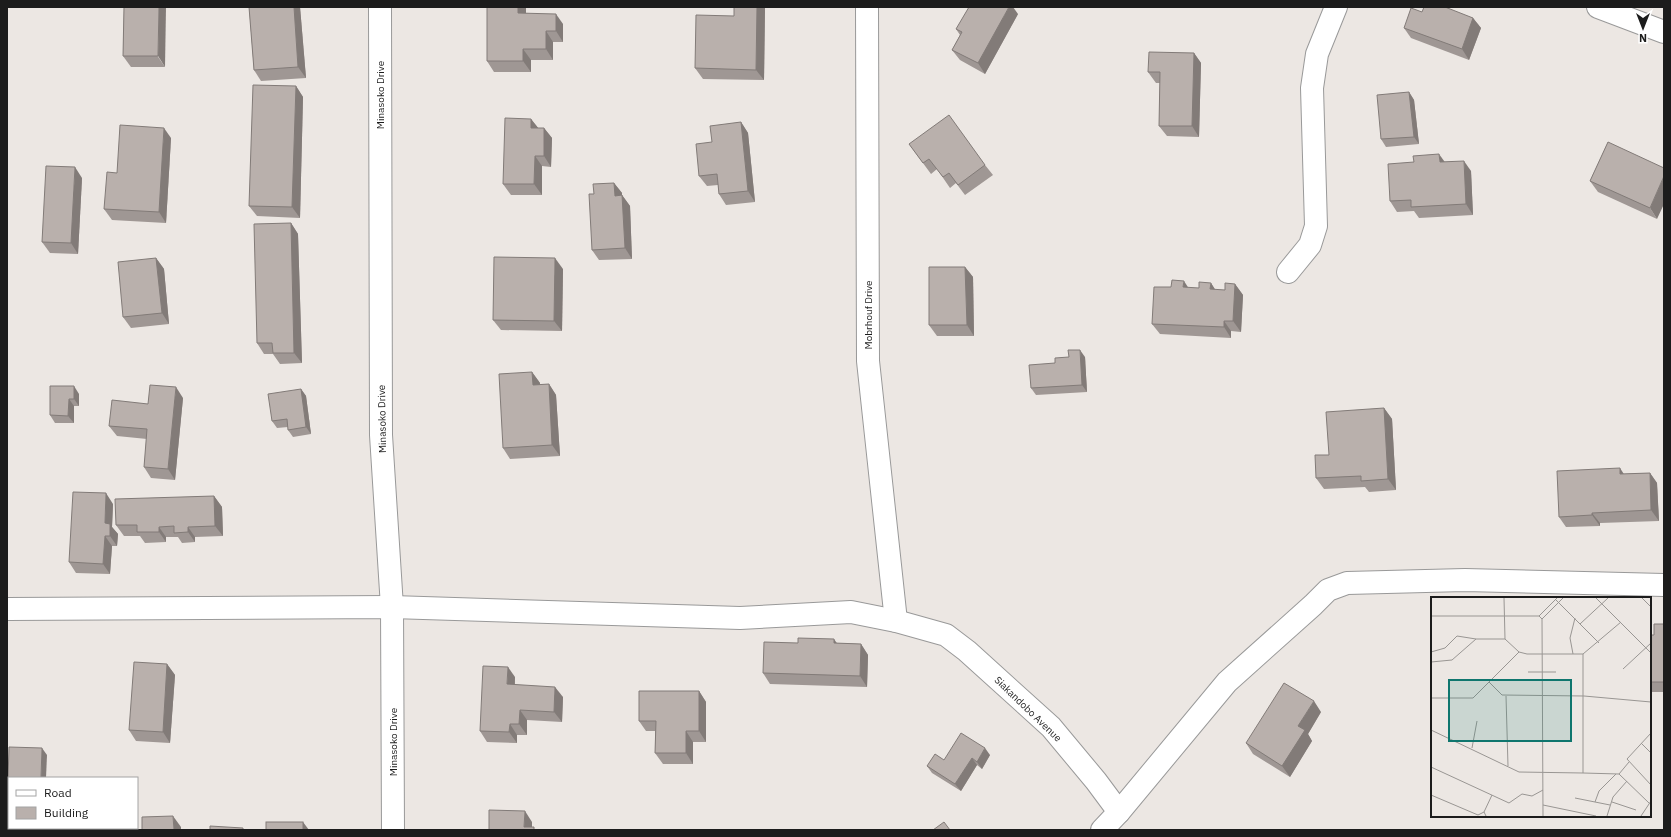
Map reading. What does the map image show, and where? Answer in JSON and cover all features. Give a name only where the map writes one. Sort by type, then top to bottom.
[{"type":"street","name":"Minasoko Drive","points":[[380,7],[381,435],[392,607],[393,830]]},
{"type":"street","name":"Mobrhouf Drive","points":[[867,7],[868,361],[896,621]]},
{"type":"street","points":[[1288,272],[1310,245],[1316,226],[1312,88],[1317,54],[1336,7]]},
{"type":"street","points":[[1598,7],[1664,32]]},
{"type":"street","points":[[1102,830],[1119,812],[1228,682],[1328,590],[1347,584],[1465,580],[1664,584]]},
{"type":"street","name":"Siakandobo Avenue","points":[[7,609],[392,607],[740,618],[768,615],[850,612],[896,621],[946,635],[966,651],[1050,727],[1096,781],[1119,812]]},
{"type":"building","points":[[124,7],[159,7],[158,56],[123,56]]},
{"type":"building","points":[[249,7],[294,7],[298,67],[254,70]]},
{"type":"building","points":[[487,7],[518,7],[518,13],[556,14],[556,31],[546,31],[546,49],[523,49],[523,61],[487,61]]},
{"type":"building","points":[[734,7],[757,7],[756,70],[695,68],[696,15],[734,16]]},
{"type":"building","points":[[969,7],[1009,7],[978,63],[952,50],[962,32],[956,29]]},
{"type":"building","points":[[1424,7],[1445,7],[1473,18],[1462,49],[1404,28],[1411,8],[1422,12]]},
{"type":"building","points":[[1149,52],[1194,53],[1192,126],[1159,126],[1160,72],[1148,72]]},
{"type":"building","points":[[253,85],[296,86],[292,207],[249,206]]},
{"type":"building","points":[[1409,92],[1414,137],[1381,139],[1377,95]]},
{"type":"building","points":[[949,115],[985,165],[958,185],[949,173],[943,177],[929,159],[923,163],[909,144]]},
{"type":"building","points":[[505,118],[531,119],[531,128],[544,128],[544,156],[535,156],[534,184],[503,184]]},
{"type":"building","points":[[741,122],[748,191],[719,194],[717,174],[699,176],[696,144],[712,142],[710,126]]},
{"type":"building","points":[[120,125],[164,128],[159,212],[104,209],[107,172],[117,173]]},
{"type":"building","points":[[1608,142],[1664,168],[1664,176],[1650,208],[1590,181]]},
{"type":"building","points":[[1439,154],[1440,162],[1464,161],[1466,204],[1411,207],[1411,200],[1390,201],[1388,164],[1414,162],[1413,156]]},
{"type":"building","points":[[46,166],[75,167],[71,243],[42,242]]},
{"type":"building","points":[[614,183],[615,196],[622,195],[625,248],[592,250],[589,194],[594,194],[593,184]]},
{"type":"building","points":[[291,223],[294,353],[273,353],[272,343],[257,343],[254,224]]},
{"type":"building","points":[[494,257],[555,258],[554,321],[493,320]]},
{"type":"building","points":[[156,258],[162,313],[123,317],[118,262]]},
{"type":"building","points":[[929,267],[965,267],[967,325],[929,325]]},
{"type":"building","points":[[1172,280],[1184,281],[1183,287],[1199,288],[1199,282],[1211,283],[1210,289],[1225,290],[1225,283],[1235,284],[1233,321],[1224,321],[1224,327],[1152,324],[1154,287],[1171,287]]},
{"type":"building","points":[[1068,350],[1080,350],[1082,385],[1031,388],[1029,365],[1055,363],[1055,358],[1069,357]]},
{"type":"building","points":[[532,372],[533,385],[549,384],[552,445],[503,448],[499,374]]},
{"type":"building","points":[[150,385],[176,387],[168,469],[144,467],[147,429],[109,426],[112,400],[148,404]]},
{"type":"building","points":[[50,386],[74,386],[74,399],[69,399],[68,416],[50,415]]},
{"type":"building","points":[[301,389],[306,427],[288,430],[287,419],[272,421],[268,394]]},
{"type":"building","points":[[1384,408],[1388,479],[1361,481],[1361,476],[1316,478],[1315,455],[1329,455],[1326,412]]},
{"type":"building","points":[[1620,468],[1620,474],[1650,473],[1651,510],[1592,513],[1592,515],[1559,517],[1557,471]]},
{"type":"building","points":[[73,492],[106,493],[105,523],[110,524],[110,536],[105,536],[103,564],[69,562]]},
{"type":"building","points":[[214,496],[215,526],[188,527],[188,532],[174,533],[174,526],[159,527],[159,532],[137,532],[137,525],[116,525],[115,499]]},
{"type":"building","points":[[1654,624],[1664,624],[1664,682],[1651,682],[1651,635],[1654,635]]},
{"type":"building","points":[[798,638],[834,639],[834,643],[861,644],[860,676],[763,673],[764,642],[798,643]]},
{"type":"building","points":[[134,662],[167,664],[163,732],[129,730]]},
{"type":"building","points":[[483,666],[508,667],[507,684],[555,687],[554,712],[520,710],[519,724],[510,724],[509,732],[480,731]]},
{"type":"building","points":[[1284,683],[1314,701],[1298,726],[1305,730],[1282,766],[1246,743]]},
{"type":"building","points":[[639,691],[699,691],[699,731],[686,731],[686,753],[655,753],[656,721],[639,721]]},
{"type":"building","points":[[961,733],[985,748],[977,762],[972,758],[955,784],[927,766],[935,754],[944,760]]},
{"type":"building","points":[[9,747],[42,748],[41,777],[8,777]]},
{"type":"building","points":[[489,810],[525,811],[524,827],[534,827],[534,830],[489,830]]},
{"type":"building","points":[[173,816],[174,830],[142,830],[142,817]]},
{"type":"building","points":[[266,822],[303,822],[303,830],[266,830]]},
{"type":"building","points":[[944,822],[950,830],[933,830]]},
{"type":"building","points":[[210,826],[243,828],[243,830],[210,830]]}]
